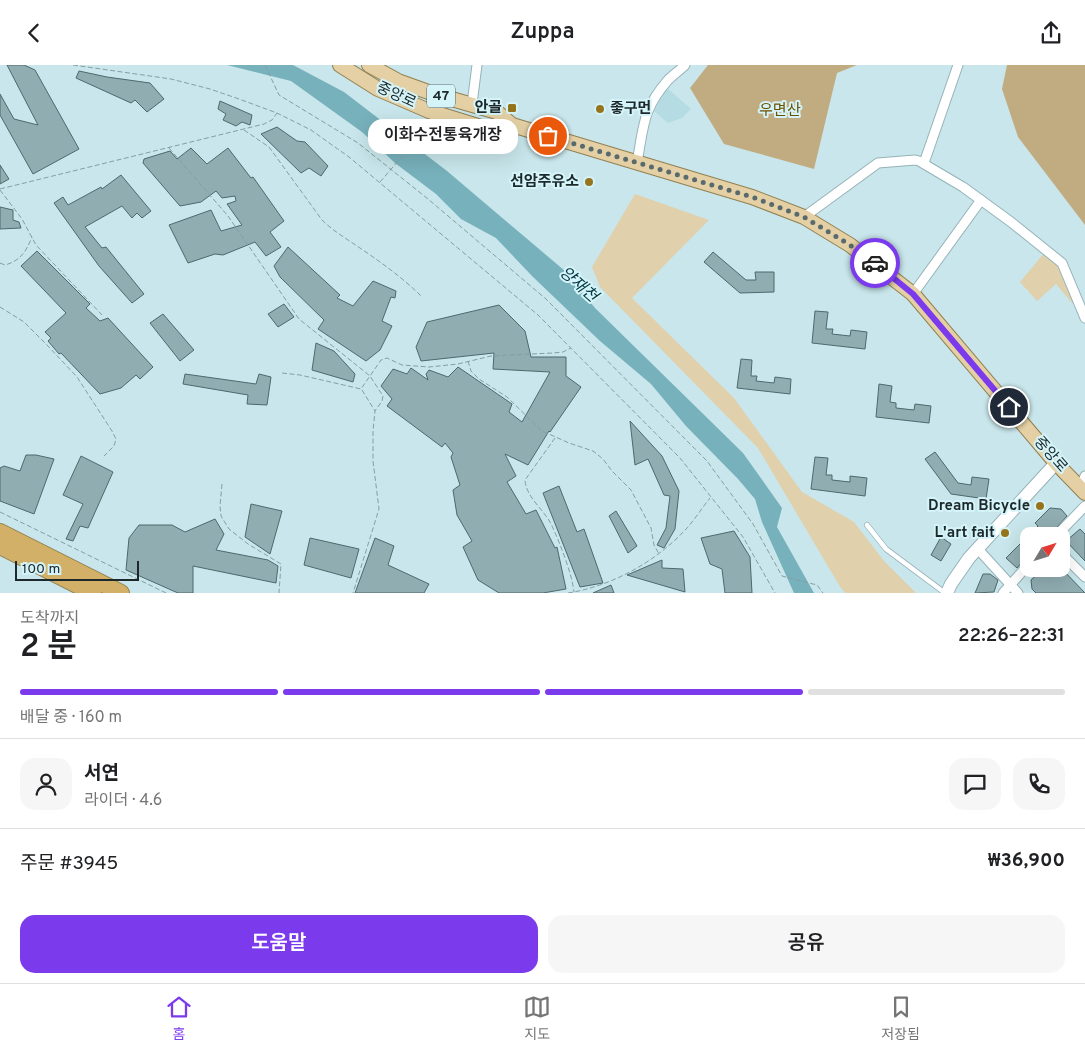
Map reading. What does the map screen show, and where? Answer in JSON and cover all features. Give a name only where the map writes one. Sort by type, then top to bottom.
[{"type":"highway","points":[[0,532],[121,593]]},
{"type":"highway","points":[[0,546],[92,593]]},
{"type":"main road","name":"중앙로","points":[[340,65],[378,89],[429,111],[494,131],[512,125]]},
{"type":"main road","name":"중앙로","points":[[369,65],[398,81],[434,94],[497,112],[512,125],[752,197],[804,217],[850,245],[913,294],[1056,463],[1083,486]]},
{"type":"street","points":[[472,104],[477,65]]},
{"type":"street","points":[[637,162],[643,124],[649,106],[669,79],[686,65]]},
{"type":"street","points":[[924,163],[958,65]]},
{"type":"street","points":[[804,217],[878,163],[915,160],[924,163],[981,200],[1062,263],[1085,318]]},
{"type":"street","points":[[913,294],[981,200]]},
{"type":"street","points":[[946,593],[977,549],[1056,463]]},
{"type":"street","points":[[1065,527],[1085,506]]},
{"type":"street","points":[[977,549],[1018,593]]},
{"type":"street","points":[[1070,562],[1085,577]]},
{"type":"street","points":[[1003,593],[1020,574]]},
{"type":"lane","points":[[867,525],[886,549],[946,593]]},
{"type":"path","points":[[73,65],[171,79],[217,91],[277,113],[311,130],[349,157],[538,315],[680,458],[743,537],[775,593]]},
{"type":"path","points":[[265,65],[279,95],[358,143],[428,199],[546,299],[708,461],[753,525],[782,576],[817,585],[823,593]]},
{"type":"path","points":[[102,315],[42,251],[13,205],[0,190],[244,129],[272,120],[277,113]]},
{"type":"path","points":[[244,129],[269,147],[322,220],[332,230],[388,267],[421,296]]},
{"type":"path","points":[[380,182],[424,131]]},
{"type":"path","points":[[169,148],[228,216],[299,319],[370,376],[383,396],[375,411],[373,461],[379,509],[353,593]]},
{"type":"path","points":[[0,263],[5,265],[14,263],[22,257],[32,237]]},
{"type":"path","points":[[0,307],[24,322],[76,377],[116,439],[114,446],[104,456]]},
{"type":"path","points":[[361,389],[381,360],[387,358],[402,365],[429,367],[491,356],[563,352],[571,348]]},
{"type":"path","points":[[468,361],[471,371],[479,379],[507,397],[542,431],[593,451],[603,459],[612,471],[631,489],[651,528],[654,545],[659,554]]},
{"type":"path","points":[[282,373],[300,375],[361,389],[375,411]]},
{"type":"path","points":[[556,437],[525,480],[525,488],[544,511],[552,526],[569,571],[574,592]]},
{"type":"path","points":[[222,484],[221,516],[229,529],[248,545],[281,564],[279,593]]},
{"type":"path","points":[[568,593],[601,586],[619,578],[659,554],[686,528],[711,497]]},
{"type":"path","points":[[0,513],[166,593]]},
{"type":"shaded area","points":[[227,65],[293,65],[344,92],[447,171],[565,271],[595,308],[743,453],[782,508],[777,527],[814,593],[794,593],[762,522],[755,499],[738,479],[686,426],[651,384],[600,341],[532,276],[496,238],[461,219],[436,194],[395,163],[362,132],[291,81]]},
{"type":"shaded area","points":[[667,88],[691,109],[682,118],[668,123],[654,111]]},
{"type":"shaded area","points":[[635,194],[709,220],[632,298],[734,398],[802,492],[854,522],[884,561],[916,593],[845,593],[758,448],[600,287],[592,267]]},
{"type":"shaded area","points":[[1045,252],[1060,268],[1076,301],[1072,303],[1056,284],[1037,301],[1020,282]]},
{"type":"green space","name":"우면산","points":[[708,65],[857,65],[837,73],[814,169],[724,144],[690,88]]},
{"type":"green space","points":[[1007,65],[1085,65],[1085,225],[1018,137],[1002,89]]},
{"type":"building","points":[[7,65],[24,65],[35,70],[79,149],[33,174],[0,115],[0,94],[14,119],[38,125]]},
{"type":"building","points":[[79,71],[150,83],[164,99],[147,112],[135,100],[131,103],[76,78]]},
{"type":"building","points":[[220,101],[252,115],[250,125],[242,122],[236,126],[223,120],[226,114],[218,109]]},
{"type":"building","points":[[277,127],[297,141],[305,142],[328,166],[321,176],[309,168],[301,173],[261,134]]},
{"type":"building","points":[[191,148],[207,164],[228,148],[251,178],[253,177],[284,221],[270,232],[281,247],[266,256],[255,242],[223,255],[215,254],[188,263],[169,225],[211,210],[221,231],[242,225],[227,204],[236,201],[235,196],[222,198],[216,191],[201,202],[180,206],[143,163],[144,159],[170,151],[177,159]]},
{"type":"building","points":[[0,165],[9,179],[0,184]]},
{"type":"building","points":[[121,175],[151,211],[142,218],[137,213],[132,218],[122,206],[85,227],[102,248],[106,247],[144,294],[132,303],[99,266],[54,203],[63,197],[68,205],[101,187],[102,189]]},
{"type":"building","points":[[0,207],[13,210],[13,220],[19,222],[21,228],[0,229]]},
{"type":"building","points":[[288,247],[340,295],[337,298],[353,306],[373,281],[396,291],[395,298],[391,297],[382,321],[392,326],[380,350],[366,361],[318,329],[324,320],[280,277],[274,266]]},
{"type":"building","points":[[37,251],[90,304],[86,308],[100,321],[108,318],[153,367],[140,379],[136,375],[121,388],[100,394],[48,341],[51,338],[45,332],[66,313],[21,266]]},
{"type":"building","points":[[713,252],[746,280],[756,280],[755,272],[774,272],[774,292],[740,293],[704,262]]},
{"type":"building","points":[[284,304],[294,317],[278,327],[268,314]]},
{"type":"building","points":[[499,305],[525,331],[531,357],[566,357],[566,376],[581,387],[549,431],[528,465],[505,454],[516,476],[507,482],[526,514],[536,510],[555,548],[557,547],[566,589],[543,593],[499,593],[478,580],[463,547],[472,541],[457,515],[453,490],[460,485],[451,457],[453,453],[445,443],[442,447],[387,406],[392,399],[381,386],[393,369],[407,374],[411,368],[428,380],[426,374],[429,370],[448,377],[458,367],[512,404],[509,412],[522,422],[550,372],[493,369],[494,353],[421,361],[416,347],[427,322]]},
{"type":"building","points":[[815,311],[828,312],[826,329],[833,329],[832,334],[850,336],[851,330],[867,332],[865,349],[812,343]]},
{"type":"building","points":[[163,314],[194,350],[180,361],[150,323]]},
{"type":"building","points":[[316,343],[334,351],[355,374],[353,382],[312,370]]},
{"type":"building","points":[[741,359],[752,360],[751,376],[757,376],[756,381],[774,383],[775,377],[791,379],[790,394],[737,388]]},
{"type":"building","points":[[185,374],[256,384],[259,374],[271,377],[267,405],[247,404],[248,395],[183,384]]},
{"type":"building","points":[[879,384],[892,386],[890,402],[896,403],[896,408],[914,410],[915,404],[931,406],[929,423],[876,417]]},
{"type":"building","points":[[630,421],[662,456],[679,491],[675,529],[664,548],[657,545],[666,528],[670,496],[664,495],[648,459],[635,465]]},
{"type":"building","points":[[935,452],[958,483],[971,485],[972,477],[989,479],[986,499],[951,494],[925,459]]},
{"type":"building","points":[[26,455],[54,459],[34,514],[0,501],[0,468],[4,466],[20,471]]},
{"type":"building","points":[[81,456],[113,472],[88,528],[80,526],[73,541],[66,539],[83,504],[63,495]]},
{"type":"building","points":[[815,457],[828,458],[826,475],[832,475],[832,480],[850,482],[850,476],[867,478],[865,496],[811,489]]},
{"type":"building","points":[[559,486],[577,532],[584,529],[603,583],[580,587],[543,493]]},
{"type":"building","points":[[251,504],[282,511],[270,554],[245,537]]},
{"type":"building","points":[[1050,508],[1061,509],[1067,516],[1057,527],[1037,527],[1035,523]]},
{"type":"building","points":[[616,511],[637,546],[628,553],[609,516]]},
{"type":"building","points":[[215,519],[224,534],[216,550],[268,560],[278,566],[276,583],[193,566],[193,593],[178,593],[126,570],[129,538],[139,525],[172,525],[185,532]]},
{"type":"building","points":[[1080,529],[1085,534],[1085,561],[1070,545],[1070,538]]},
{"type":"building","points":[[734,531],[750,557],[752,593],[725,593],[722,569],[710,564],[701,538]]},
{"type":"building","points":[[941,537],[951,544],[941,561],[931,555]]},
{"type":"building","points":[[310,538],[359,549],[351,578],[304,565]]},
{"type":"building","points":[[375,538],[394,546],[388,565],[429,584],[424,593],[355,593]]},
{"type":"building","points":[[1020,544],[1020,565],[1017,568],[1006,558]]},
{"type":"building","points":[[662,560],[662,568],[683,569],[685,592],[627,575]]},
{"type":"building","points":[[983,574],[990,574],[998,580],[994,592],[975,593]]},
{"type":"building","points":[[1034,577],[1070,577],[1085,593],[1036,593],[1032,589],[1031,580]]},
{"type":"building","points":[[611,585],[614,593],[593,593]]},
{"type":"way so far","points":[[548,136],[752,197],[804,217],[850,245],[875,263]]},
{"type":"place","name":"안골","points":[[512,108]]},
{"type":"place","name":"좋구먼","points":[[600,109]]},
{"type":"place","name":"이화수전통육개장","points":[[548,136]]},
{"type":"place","name":"선암주유소","points":[[589,182]]},
{"type":"place","name":"Dream Bicycle","points":[[1040,506]]},
{"type":"place","name":"L'art fait","points":[[1005,533]]},
{"type":"route","points":[[875,263],[913,294],[1009,407]]},
{"type":"water label","name":"양재천","points":[[578,285]]}]
